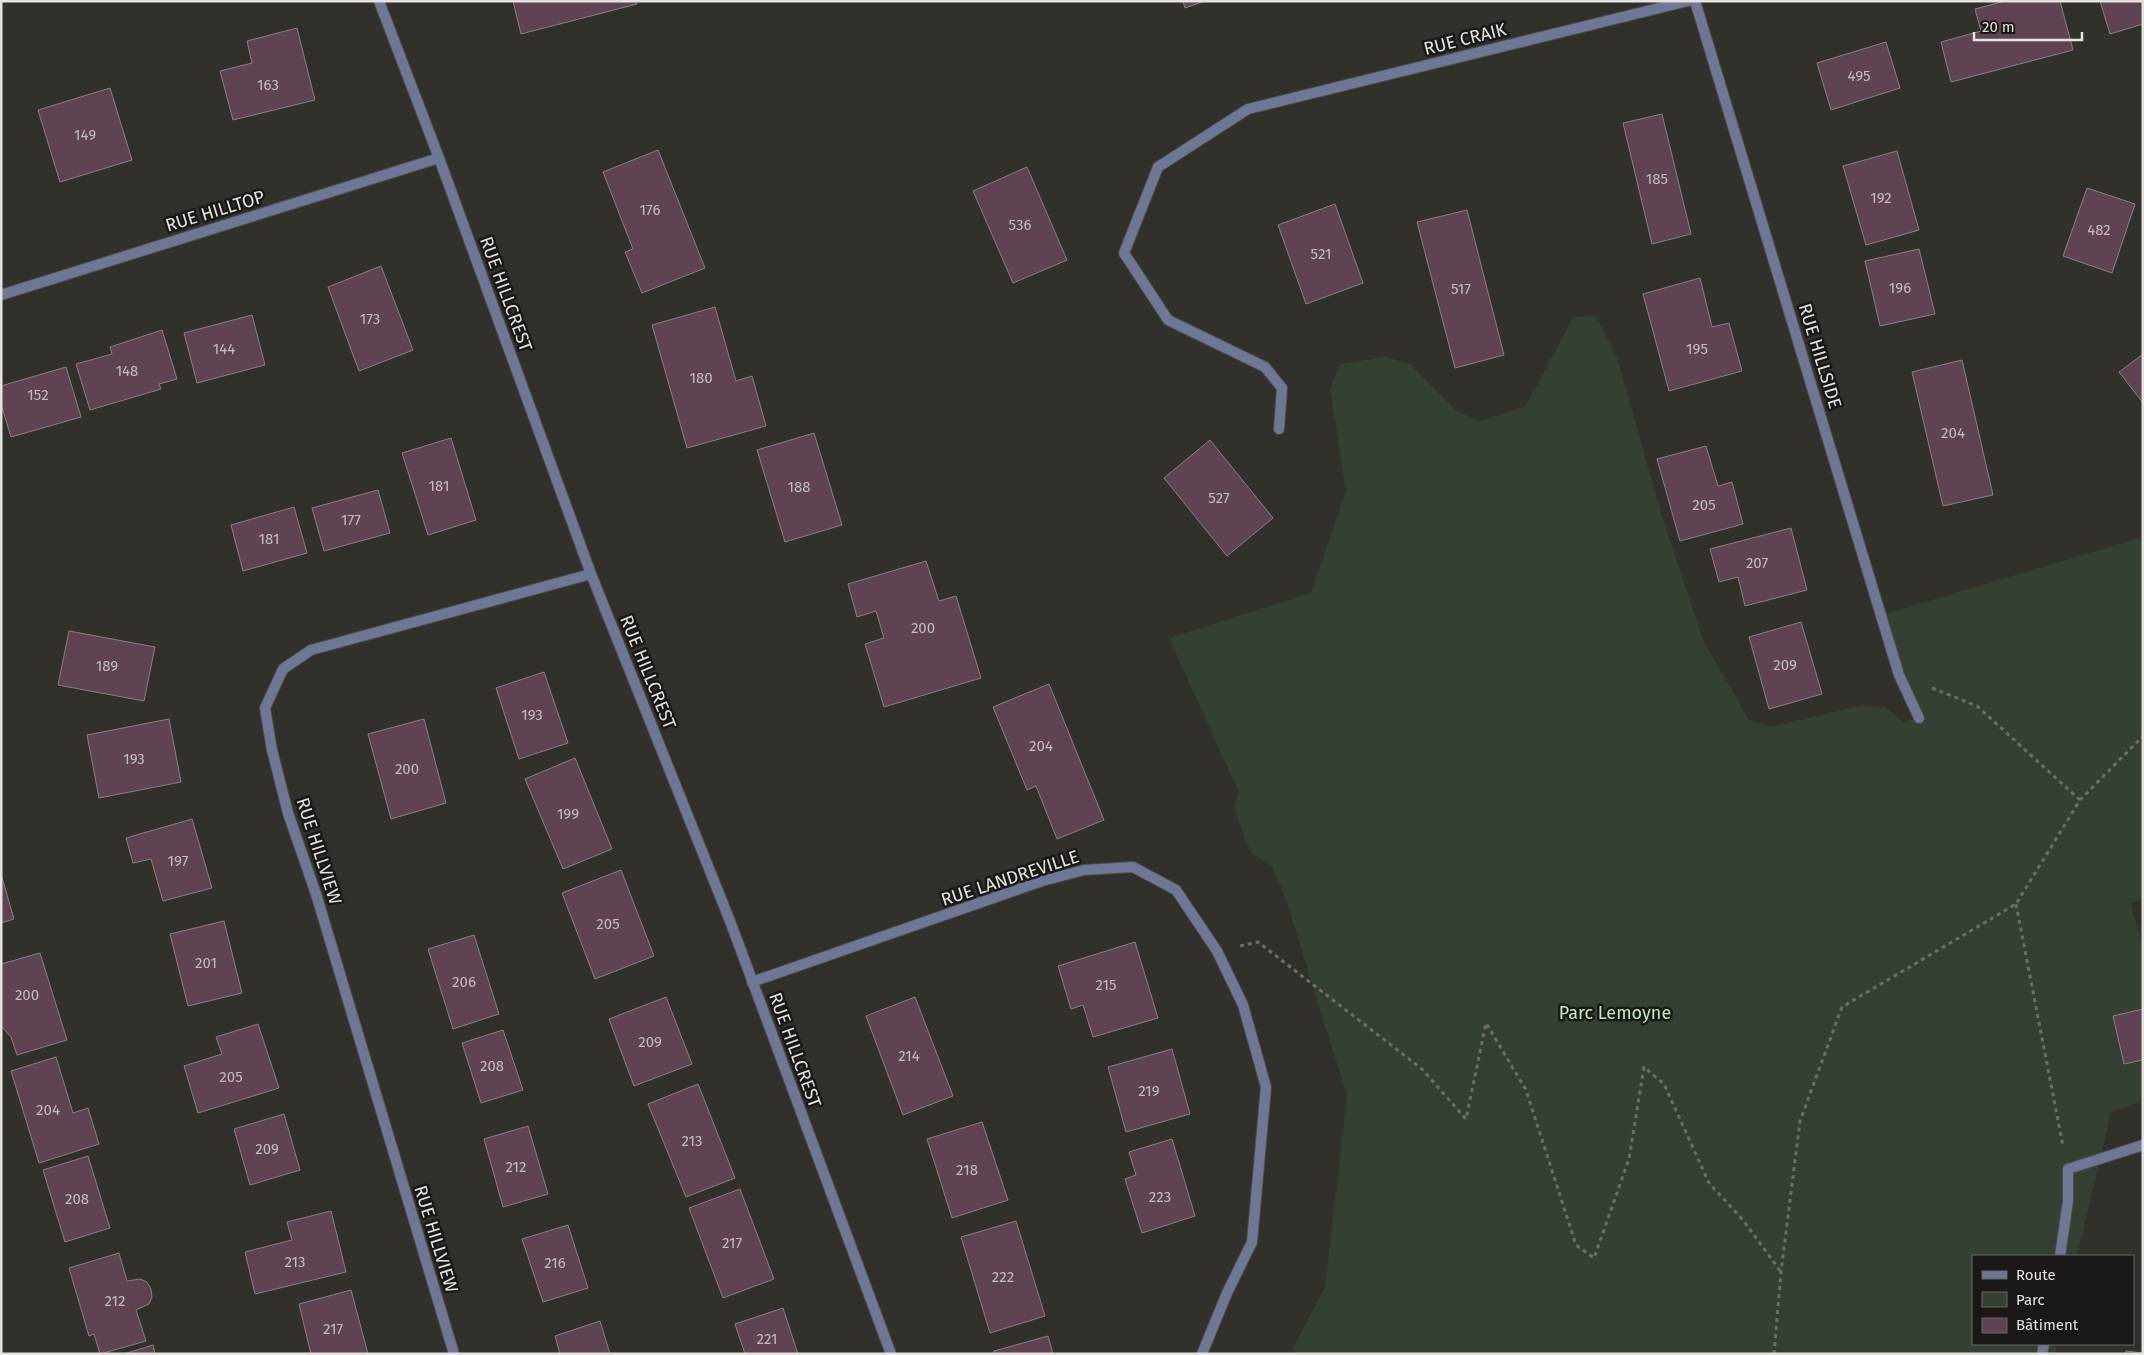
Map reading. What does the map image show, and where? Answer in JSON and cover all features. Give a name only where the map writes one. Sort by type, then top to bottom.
[{"type":"street","name":"RUE HILLCREST","points":[[379,1],[439,158],[591,574],[730,921],[891,1354]]},
{"type":"street","name":"RUE CRAIK","points":[[1279,429],[1282,388],[1265,367],[1168,320],[1124,253],[1158,167],[1248,109],[1688,1]]},
{"type":"street","name":"RUE HILLSIDE","points":[[1696,1],[1899,675],[1919,718]]},
{"type":"street","name":"RUE HILLTOP","points":[[1,295],[439,158]]},
{"type":"street","name":"RUE HILLVIEW","points":[[454,1354],[316,894],[288,813],[272,750],[265,708],[283,670],[311,650],[591,574]]},
{"type":"street","name":"RUE LANDREVILLE","points":[[752,982],[1042,881],[1084,870],[1133,867],[1176,890],[1217,951],[1243,1005],[1266,1087],[1252,1242],[1227,1293],[1202,1354]]},
{"type":"street","points":[[2060,1255],[2068,1201],[2068,1169],[2143,1145]]},
{"type":"path","points":[[1899,675],[1976,706],[2080,800]]},
{"type":"path","points":[[1774,1354],[1781,1272],[1800,1121],[1842,1007],[2016,904],[2080,800],[2143,736]]},
{"type":"path","points":[[2016,904],[2068,1169]]},
{"type":"path","points":[[1217,951],[1258,942],[1422,1069],[1466,1119],[1486,1023],[1526,1090],[1576,1245],[1594,1258],[1629,1159],[1644,1067],[1664,1084],[1709,1183],[1743,1220],[1781,1272]]},
{"type":"green space","name":"Parc Lemoyne","points":[[1596,316],[1617,357],[1660,510],[1704,642],[1749,720],[1771,727],[1862,705],[1885,707],[1903,722],[1918,718],[1882,615],[2143,537],[2143,899],[2130,903],[2143,945],[2143,1101],[2111,1112],[2077,1255],[1972,1255],[1972,1345],[2057,1345],[2055,1354],[1297,1354],[1293,1348],[1325,1287],[1347,1096],[1285,896],[1271,865],[1251,853],[1234,809],[1239,793],[1169,638],[1311,593],[1346,491],[1330,389],[1340,364],[1386,357],[1410,364],[1458,412],[1480,421],[1526,406],[1573,317]]},
{"type":"building","points":[[513,1],[636,1],[637,4],[521,34]]},
{"type":"building","points":[[1183,1],[1205,1],[1185,8]]},
{"type":"building","points":[[2005,1],[2060,1],[2073,50],[1951,82],[1941,42],[1981,31],[1975,9]]},
{"type":"building","points":[[2100,1],[2143,1],[2143,24],[2110,34]]},
{"type":"building","points":[[297,28],[315,100],[233,120],[220,71],[252,63],[247,41]]},
{"type":"building","points":[[1886,42],[1900,88],[1831,110],[1817,63]]},
{"type":"building","points":[[110,88],[132,160],[60,182],[38,110]]},
{"type":"building","points":[[1662,114],[1691,234],[1652,244],[1623,123]]},
{"type":"building","points":[[658,150],[705,268],[642,293],[625,252],[633,249],[603,172]]},
{"type":"building","points":[[1897,151],[1919,230],[1866,245],[1843,166]]},
{"type":"building","points":[[1027,167],[1067,260],[1013,283],[973,191]]},
{"type":"building","points":[[2087,188],[2135,204],[2112,273],[2063,256]]},
{"type":"building","points":[[1335,204],[1363,283],[1306,304],[1278,225]]},
{"type":"building","points":[[1467,210],[1504,355],[1455,368],[1417,222]]},
{"type":"building","points":[[1919,249],[1935,314],[1880,326],[1865,261]]},
{"type":"building","points":[[381,266],[413,350],[359,371],[328,287]]},
{"type":"building","points":[[1700,278],[1712,327],[1729,323],[1742,371],[1669,391],[1643,294]]},
{"type":"building","points":[[715,307],[736,381],[752,376],[766,426],[687,448],[652,325]]},
{"type":"building","points":[[252,315],[265,365],[197,383],[184,333]]},
{"type":"building","points":[[162,330],[177,379],[159,384],[161,389],[90,410],[76,364],[112,354],[110,347]]},
{"type":"building","points":[[2143,354],[2143,403],[2119,372]]},
{"type":"building","points":[[1962,360],[1993,495],[1943,506],[1912,372]]},
{"type":"building","points":[[66,367],[81,417],[11,437],[1,404],[1,386]]},
{"type":"building","points":[[814,433],[842,525],[785,542],[757,450]]},
{"type":"building","points":[[451,438],[476,520],[428,535],[402,453]]},
{"type":"building","points":[[1210,440],[1273,518],[1227,556],[1164,478]]},
{"type":"building","points":[[1706,446],[1718,486],[1732,482],[1743,524],[1680,541],[1657,459]]},
{"type":"building","points":[[378,490],[390,533],[324,551],[312,508]]},
{"type":"building","points":[[294,507],[307,553],[243,571],[231,525]]},
{"type":"building","points":[[1791,528],[1807,590],[1745,606],[1738,577],[1719,582],[1710,549]]},
{"type":"building","points":[[926,561],[939,601],[956,596],[981,678],[884,707],[865,644],[884,638],[876,611],[857,617],[848,584]]},
{"type":"building","points":[[1801,622],[1822,694],[1769,709],[1749,637]]},
{"type":"building","points":[[69,631],[155,647],[144,701],[58,685]]},
{"type":"building","points":[[544,672],[568,743],[519,759],[496,688]]},
{"type":"building","points":[[1049,684],[1104,820],[1057,839],[1036,786],[1027,790],[993,707]]},
{"type":"building","points":[[169,719],[181,782],[99,798],[87,735]]},
{"type":"building","points":[[424,719],[446,803],[391,819],[368,734]]},
{"type":"building","points":[[575,758],[612,849],[563,869],[525,779]]},
{"type":"building","points":[[192,819],[212,888],[163,901],[151,859],[133,863],[126,838]]},
{"type":"building","points":[[621,870],[654,956],[595,979],[562,893]]},
{"type":"building","points":[[1,874],[14,919],[1,923]]},
{"type":"building","points":[[224,921],[242,993],[188,1006],[170,934]]},
{"type":"building","points":[[474,935],[499,1014],[453,1029],[428,949]]},
{"type":"building","points":[[1135,942],[1158,1018],[1093,1037],[1083,1005],[1071,1009],[1058,966]]},
{"type":"building","points":[[40,953],[67,1040],[17,1055],[11,1037],[1,1026],[1,964]]},
{"type":"building","points":[[666,997],[692,1064],[634,1086],[609,1019]]},
{"type":"building","points":[[915,997],[953,1096],[903,1115],[866,1016]]},
{"type":"building","points":[[2143,1009],[2143,1060],[2124,1064],[2113,1016]]},
{"type":"building","points":[[258,1024],[279,1088],[198,1113],[184,1066],[222,1054],[216,1037]]},
{"type":"building","points":[[503,1030],[523,1090],[481,1103],[462,1043]]},
{"type":"building","points":[[1172,1049],[1190,1114],[1126,1132],[1108,1067]]},
{"type":"building","points":[[56,1057],[73,1113],[88,1108],[99,1144],[39,1163],[11,1071]]},
{"type":"building","points":[[698,1084],[735,1178],[686,1197],[648,1104]]},
{"type":"building","points":[[284,1114],[300,1170],[250,1185],[234,1129]]},
{"type":"building","points":[[982,1122],[1008,1200],[952,1218],[927,1139]]},
{"type":"building","points":[[528,1126],[548,1194],[503,1207],[484,1139]]},
{"type":"building","points":[[1172,1139],[1195,1216],[1142,1233],[1125,1179],[1136,1175],[1129,1152]]},
{"type":"building","points":[[88,1156],[110,1228],[65,1242],[43,1170]]},
{"type":"building","points":[[740,1189],[774,1279],[723,1298],[689,1208]]},
{"type":"building","points":[[331,1211],[346,1272],[255,1294],[245,1252],[292,1240],[287,1222]]},
{"type":"building","points":[[1016,1221],[1045,1316],[990,1333],[961,1237]]},
{"type":"building","points":[[568,1225],[588,1288],[543,1302],[522,1239]]},
{"type":"building","points":[[119,1253],[127,1281],[140,1279],[147,1282],[151,1289],[152,1297],[149,1304],[136,1310],[146,1341],[100,1354],[94,1334],[89,1336],[69,1268]]},
{"type":"building","points":[[351,1290],[368,1354],[311,1354],[299,1304]]},
{"type":"building","points":[[783,1308],[798,1354],[745,1354],[735,1324]]},
{"type":"building","points":[[600,1321],[610,1354],[560,1354],[555,1336]]},
{"type":"building","points":[[1048,1336],[1053,1354],[994,1354],[994,1351]]},
{"type":"building","points":[[153,1345],[155,1354],[124,1354]]},
{"type":"building","points":[[2126,1351],[2143,1353],[2143,1354],[2125,1354]]}]
